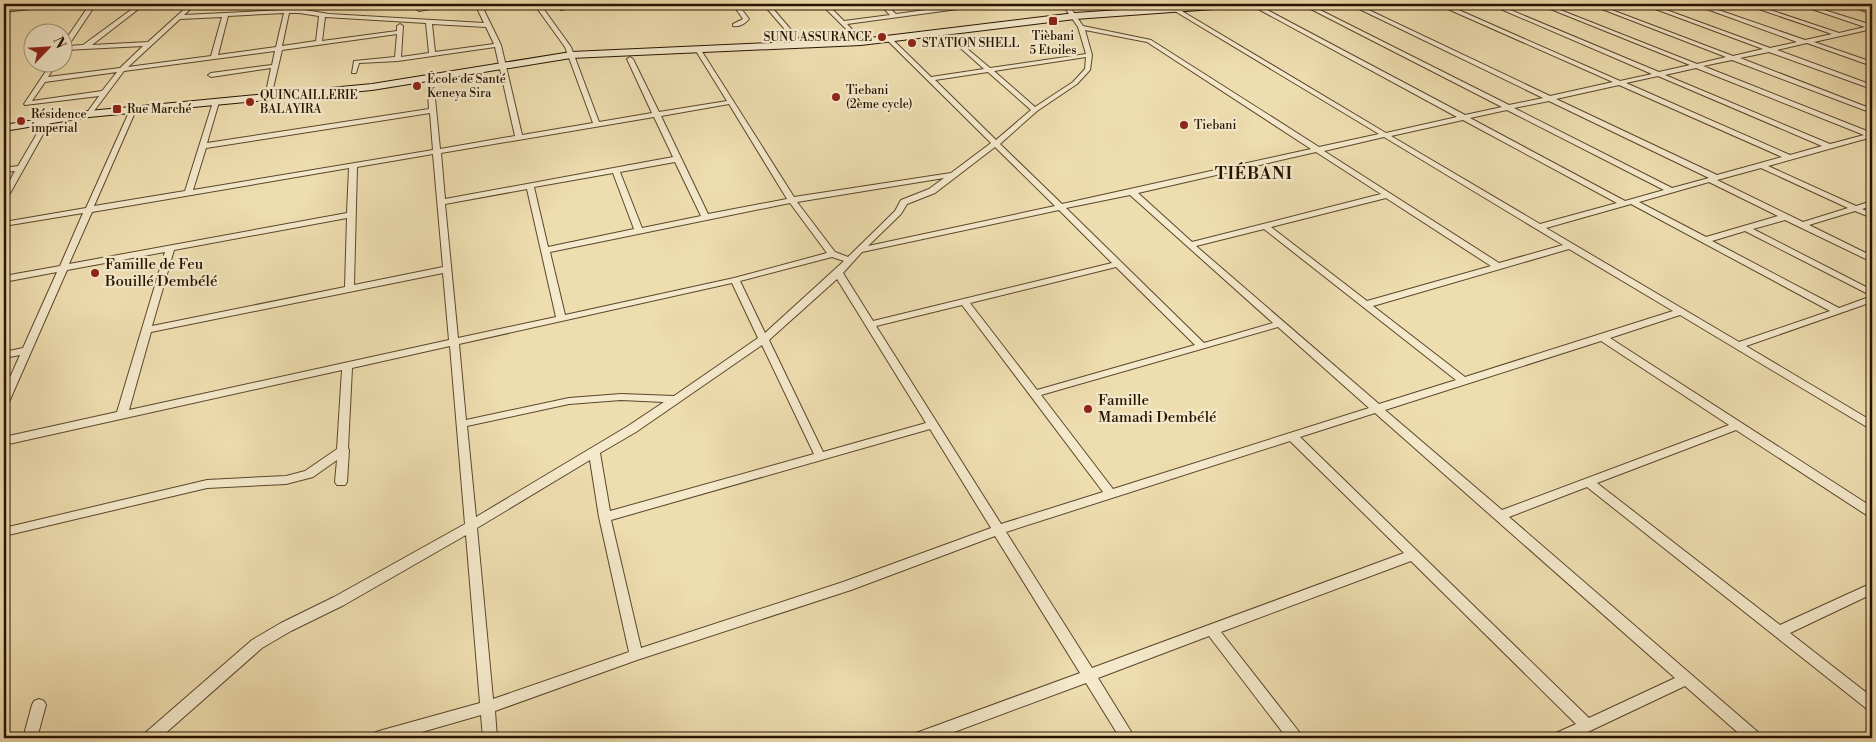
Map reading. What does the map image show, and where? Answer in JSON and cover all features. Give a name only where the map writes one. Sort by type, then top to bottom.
[{"type":"main road","points":[[4,128],[89,114],[372,87],[571,55],[699,51],[861,42],[1169,6],[1241,4]]},
{"type":"main road","points":[[1375,4],[1531,4]]},
{"type":"street","points":[[4,10],[30,5],[56,4]]},
{"type":"street","points":[[72,36],[93,4]]},
{"type":"street","points":[[85,47],[142,4]]},
{"type":"street","points":[[89,114],[122,69],[193,4]]},
{"type":"street","points":[[250,13],[252,4]]},
{"type":"street","points":[[268,97],[287,11],[291,4]]},
{"type":"street","points":[[432,54],[425,22],[419,6],[456,4]]},
{"type":"street","points":[[478,4],[498,45],[519,138]]},
{"type":"street","points":[[536,4],[558,32],[571,55],[597,125]]},
{"type":"street","points":[[560,8],[585,4]]},
{"type":"street","points":[[735,25],[741,24],[746,19],[737,6],[741,4]]},
{"type":"street","points":[[766,4],[802,46]]},
{"type":"street","points":[[824,4],[861,42]]},
{"type":"street","points":[[882,4],[895,16]]},
{"type":"street","points":[[938,4],[944,9]]},
{"type":"street","points":[[842,23],[980,4]]},
{"type":"street","points":[[150,738],[258,644],[286,626],[339,601],[471,526],[594,452],[764,339],[799,310],[838,273],[898,212],[904,202],[932,191],[995,144],[1035,110],[1076,83],[1088,69],[1089,55],[1081,27],[1066,4]]},
{"type":"street","points":[[1252,4],[1464,117],[1838,311]]},
{"type":"street","points":[[1304,4],[1672,190]]},
{"type":"street","points":[[1352,4],[1549,98],[1872,259]]},
{"type":"street","points":[[1493,4],[1830,147]]},
{"type":"street","points":[[1541,4],[1872,135]]},
{"type":"street","points":[[1592,4],[1872,112]]},
{"type":"street","points":[[1645,4],[1872,87]]},
{"type":"street","points":[[1696,4],[1872,64]]},
{"type":"street","points":[[1747,4],[1838,35]]},
{"type":"street","points":[[859,250],[1132,192],[1872,27],[1800,4]]},
{"type":"street","points":[[1848,4],[1872,12]]},
{"type":"street","points":[[1443,5],[1790,158]]},
{"type":"street","points":[[1169,6],[1872,426]]},
{"type":"street","points":[[178,17],[287,11],[488,25]]},
{"type":"street","points":[[214,57],[226,14]]},
{"type":"street","points":[[319,43],[322,14]]},
{"type":"street","points":[[398,59],[400,20]]},
{"type":"street","points":[[1081,27],[1149,41],[1497,266]]},
{"type":"street","points":[[43,80],[400,32]]},
{"type":"street","points":[[889,39],[1202,346]]},
{"type":"street","points":[[958,43],[1035,110]]},
{"type":"street","points":[[72,48],[150,44]]},
{"type":"street","points":[[354,72],[356,62],[398,59],[498,45]]},
{"type":"street","points":[[699,51],[792,200],[832,254]]},
{"type":"street","points":[[930,79],[1089,55]]},
{"type":"street","points":[[630,60],[706,218]]},
{"type":"street","points":[[211,75],[275,66]]},
{"type":"street","points":[[48,72],[28,104],[104,93]]},
{"type":"street","points":[[430,78],[490,738]]},
{"type":"street","points":[[188,194],[216,102]]},
{"type":"street","points":[[4,224],[731,102]]},
{"type":"street","points":[[5,397],[133,110]]},
{"type":"street","points":[[202,146],[433,110]]},
{"type":"street","points":[[4,196],[48,120]]},
{"type":"street","points":[[1539,227],[1872,135]]},
{"type":"street","points":[[442,202],[678,159]]},
{"type":"street","points":[[349,289],[353,166]]},
{"type":"street","points":[[1762,166],[1872,216]]},
{"type":"street","points":[[4,170],[20,168]]},
{"type":"street","points":[[616,170],[639,231]]},
{"type":"street","points":[[545,250],[792,200],[952,175]]},
{"type":"street","points":[[530,186],[561,319]]},
{"type":"street","points":[[1132,192],[1190,246],[1754,738]]},
{"type":"street","points":[[1190,246],[1388,195]]},
{"type":"street","points":[[1802,225],[1872,203]]},
{"type":"street","points":[[4,279],[351,215]]},
{"type":"street","points":[[1704,240],[1785,217]]},
{"type":"street","points":[[1265,226],[1463,381]]},
{"type":"street","points":[[1745,228],[1872,293]]},
{"type":"street","points":[[1365,305],[1569,246]]},
{"type":"street","points":[[122,415],[170,248]]},
{"type":"street","points":[[4,441],[735,280],[832,254],[850,260]]},
{"type":"street","points":[[870,325],[1118,264]]},
{"type":"street","points":[[146,330],[448,269]]},
{"type":"street","points":[[838,273],[1128,738]]},
{"type":"street","points":[[735,280],[820,456]]},
{"type":"street","points":[[1738,346],[1872,299]]},
{"type":"street","points":[[964,302],[1111,494]]},
{"type":"street","points":[[379,738],[487,707],[636,655],[847,586],[998,530],[1680,312]]},
{"type":"street","points":[[1034,394],[1280,324]]},
{"type":"street","points":[[1602,337],[1872,513]]},
{"type":"street","points":[[4,355],[27,350]]},
{"type":"street","points":[[341,482],[347,366]]},
{"type":"street","points":[[462,424],[569,401],[621,397],[676,399]]},
{"type":"street","points":[[604,517],[932,425]]},
{"type":"street","points":[[1499,516],[1738,425]]},
{"type":"street","points":[[1292,436],[1586,726]]},
{"type":"street","points":[[4,532],[208,484],[286,480],[309,474],[344,450]]},
{"type":"street","points":[[594,452],[604,517],[636,655]]},
{"type":"street","points":[[1588,482],[1872,705]]},
{"type":"street","points":[[921,738],[1088,675],[1213,631],[1413,555]]},
{"type":"street","points":[[1779,632],[1872,588]]},
{"type":"street","points":[[1213,631],[1295,738]]},
{"type":"street","points":[[1561,738],[1686,679]]},
{"type":"street","points":[[30,738],[39,705]]},
{"type":"place","name":"Tièbani 5 Etoiles","points":[[1053,21]]},
{"type":"place","name":"SUNU ASSURANCE","points":[[882,37]]},
{"type":"place","name":"STATION SHELL","points":[[912,43]]},
{"type":"place","name":"École de Santé Keneya Sira","points":[[417,86]]},
{"type":"place","name":"Tiebani (2ème cycle)","points":[[836,97]]},
{"type":"place","name":"QUINCAILLERIE BALAYIRA","points":[[250,102]]},
{"type":"place","name":"Rue Marché","points":[[117,109]]},
{"type":"place","name":"Résidence imperial","points":[[21,121]]},
{"type":"place","name":"Tiebani","points":[[1184,125]]},
{"type":"place","name":"Famille de Feu Bouillé Dembélé","points":[[95,273]]},
{"type":"place","name":"Famille Mamadi Dembélé","points":[[1088,409]]},
{"type":"district","name":"TIÉBANI","points":[[1254,173]]}]
